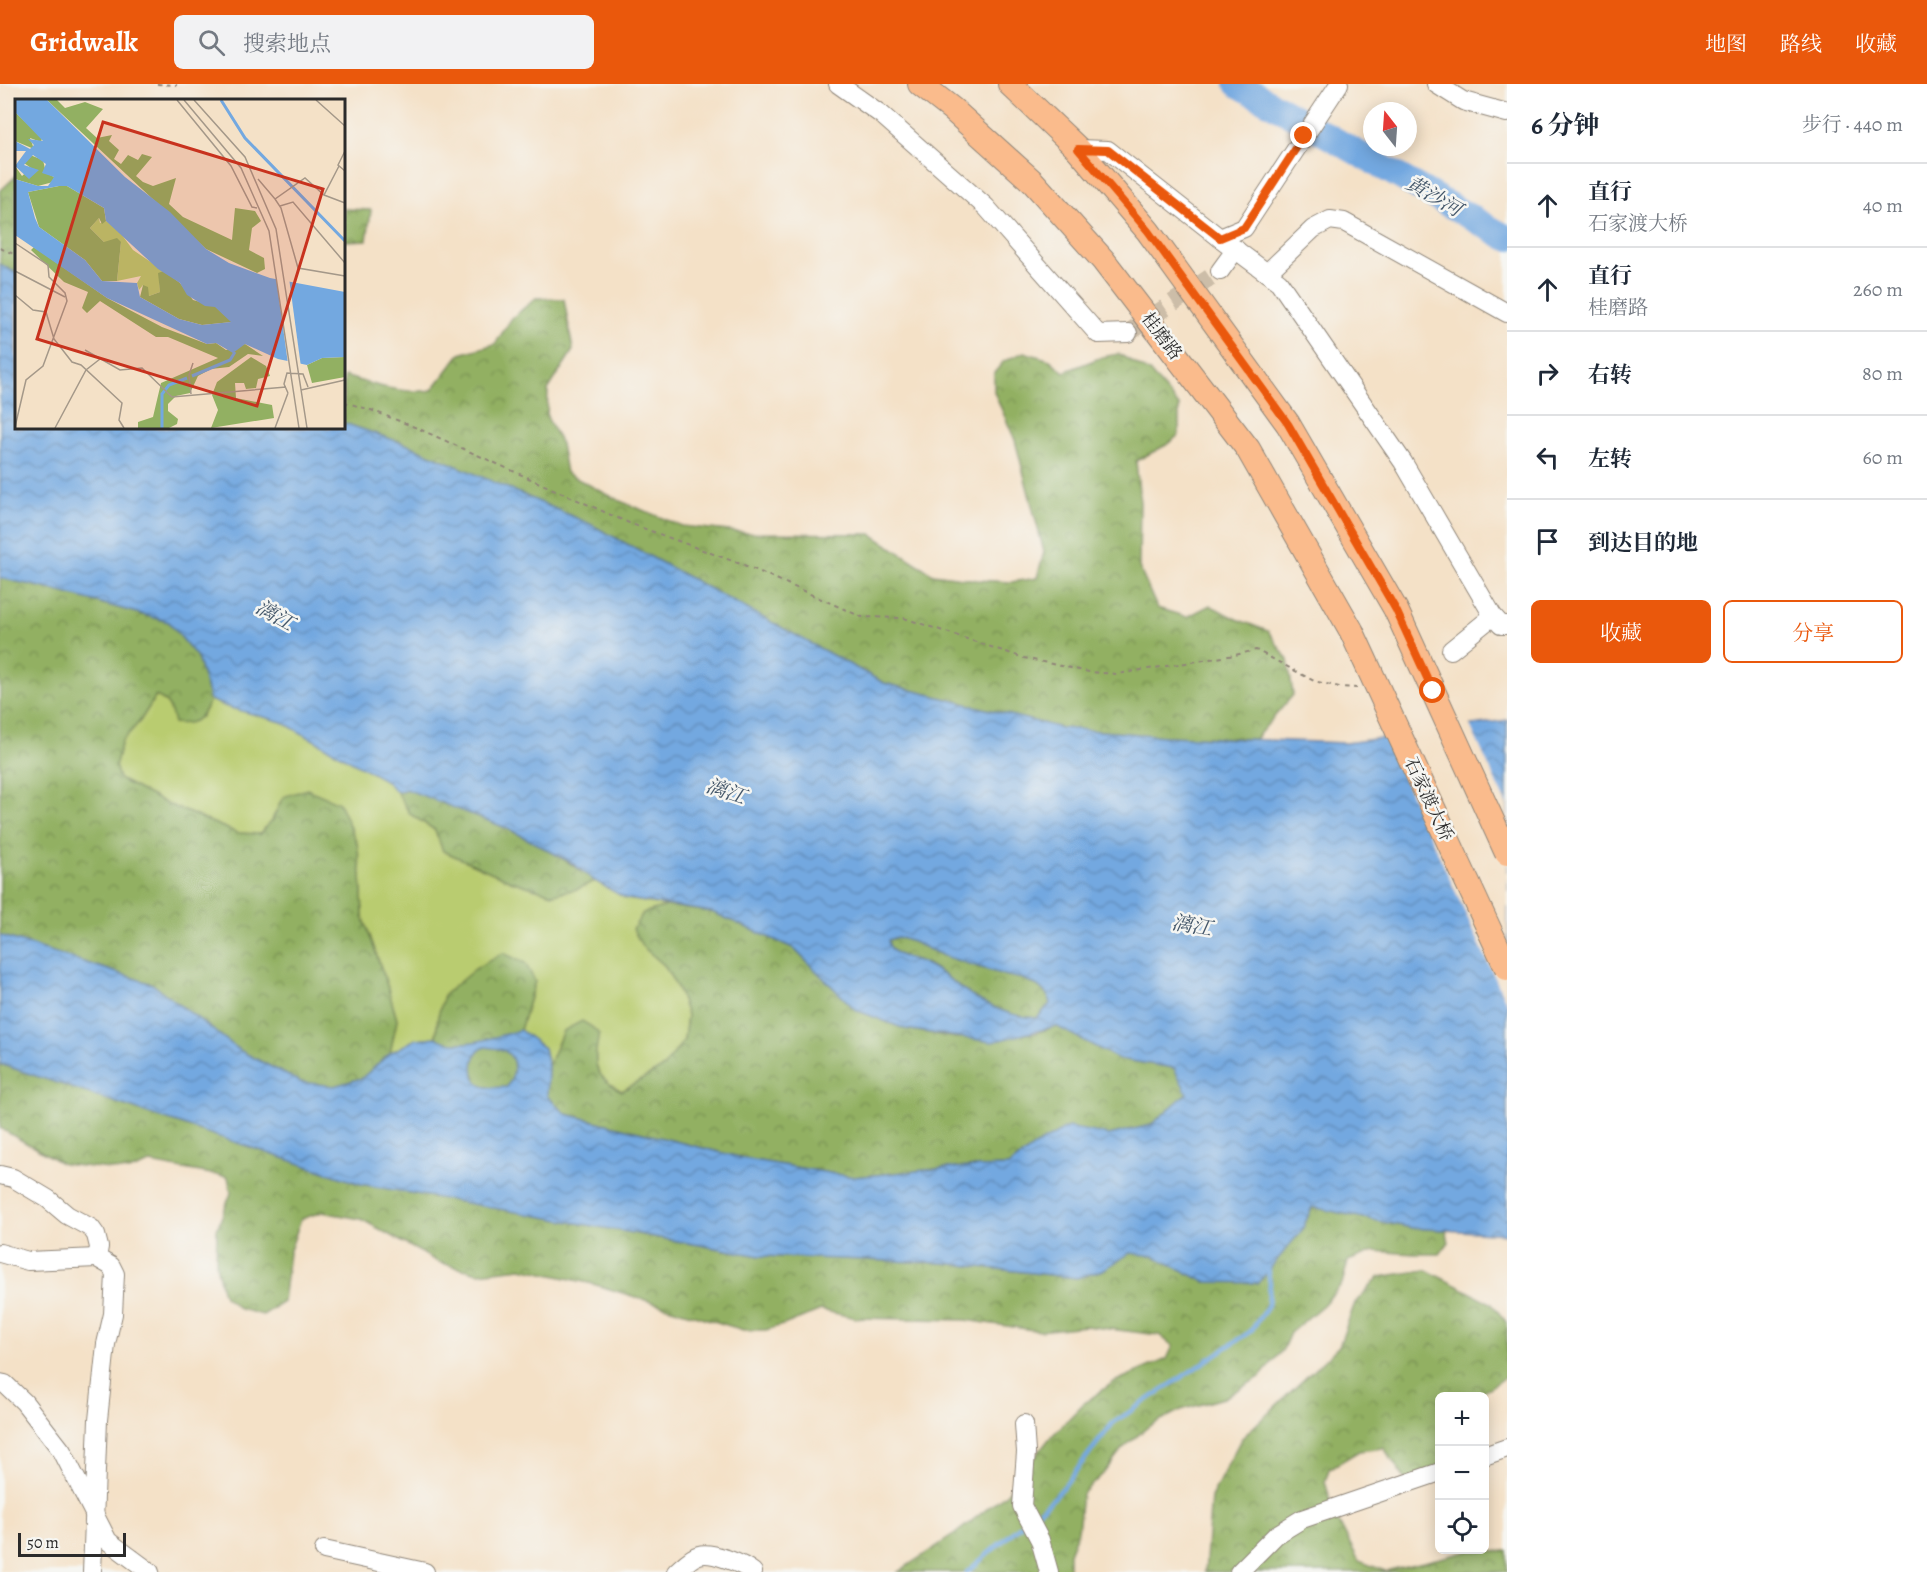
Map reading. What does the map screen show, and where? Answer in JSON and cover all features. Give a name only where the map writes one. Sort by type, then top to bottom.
[{"type":"main road","name":"桂磨路","points":[[920,84],[952,109],[1033,182],[1103,260],[1248,449],[1351,630]]},
{"type":"main road","points":[[1010,84],[1078,149],[1148,231],[1288,424],[1396,610],[1507,853]]},
{"type":"main road","name":"石家渡大桥","points":[[1351,630],[1507,968]]},
{"type":"street","points":[[838,84],[882,115],[987,207],[1098,334],[1128,333]]},
{"type":"street","points":[[1220,238],[1244,228],[1339,84]]},
{"type":"street","points":[[1436,84],[1463,101],[1507,113]]},
{"type":"street","points":[[1078,149],[1108,150],[1279,282],[1403,462],[1500,620],[1451,650]]},
{"type":"street","points":[[1267,273],[1313,229],[1330,220],[1344,222],[1507,313]]},
{"type":"street","points":[[1220,271],[1236,249]]},
{"type":"street","points":[[0,1175],[14,1178],[48,1198],[67,1215],[91,1228],[96,1235],[99,1247],[97,1258]]},
{"type":"street","points":[[0,1253],[28,1261],[97,1258],[111,1266],[115,1274],[98,1420],[92,1572]]},
{"type":"street","points":[[0,1383],[5,1384],[24,1402],[62,1451],[108,1540],[150,1572]]},
{"type":"street","points":[[1024,1424],[1026,1452],[1022,1506],[1040,1540],[1049,1572]]},
{"type":"street","points":[[1489,1455],[1507,1448]]},
{"type":"street","points":[[1239,1572],[1276,1535],[1302,1520],[1435,1474]]},
{"type":"street","points":[[324,1550],[425,1572]]},
{"type":"street","points":[[676,1572],[699,1555],[714,1555],[746,1566],[753,1572]]},
{"type":"path","points":[[157,84],[177,85]]},
{"type":"path","points":[[0,248],[15,255]]},
{"type":"path","points":[[345,402],[417,428],[629,523],[749,567],[862,617],[904,618],[1024,658],[1089,672],[1117,674],[1256,651],[1314,681],[1339,687],[1358,688]]},
{"type":"green space","points":[[15,177],[15,272],[0,264],[0,191]]},
{"type":"green space","points":[[345,209],[371,210],[367,240],[345,241]]},
{"type":"green space","points":[[536,298],[564,299],[573,350],[548,390],[547,417],[561,444],[566,473],[620,501],[682,526],[748,533],[871,534],[933,574],[977,580],[1011,582],[1037,578],[1044,552],[1015,440],[994,392],[994,373],[1004,361],[1024,352],[1050,360],[1064,372],[1102,357],[1119,354],[1151,373],[1179,406],[1179,435],[1166,445],[1136,461],[1140,503],[1139,567],[1157,608],[1187,617],[1210,605],[1234,618],[1268,631],[1288,660],[1293,695],[1255,739],[1165,736],[1061,728],[884,683],[590,524],[411,446],[345,423],[345,376],[399,390],[432,390],[460,354],[495,344],[512,318]]},
{"type":"green space","points":[[0,578],[54,590],[169,622],[197,657],[210,700],[204,712],[193,722],[174,723],[169,706],[156,696],[140,721],[122,741],[115,766],[119,779],[165,803],[237,833],[260,834],[272,820],[283,797],[307,789],[339,803],[357,843],[363,916],[397,1020],[390,1053],[362,1078],[334,1086],[300,1082],[241,1051],[152,984],[0,935]]},
{"type":"green space","points":[[156,696],[167,703],[175,723],[201,717],[210,700],[282,722],[385,780],[397,792],[410,814],[435,830],[443,851],[511,881],[553,894],[577,889],[595,881],[627,899],[667,906],[643,913],[642,946],[664,965],[678,989],[687,1015],[684,1040],[664,1067],[622,1091],[605,1080],[597,1068],[598,1034],[563,1031],[548,1066],[544,1048],[520,1030],[535,981],[438,1016],[436,1037],[416,1039],[390,1053],[397,1020],[363,916],[357,843],[339,804],[283,797],[272,820],[260,834],[237,833],[165,803],[119,779],[115,766],[122,741],[140,721]]},
{"type":"green space","points":[[406,789],[480,817],[528,839],[595,881],[577,889],[553,894],[511,881],[443,851],[435,830],[410,814],[397,792]]},
{"type":"green space","points":[[667,906],[712,912],[793,948],[856,1010],[905,1029],[956,1038],[1036,1033],[1056,1026],[1119,1059],[1174,1068],[1188,1093],[1151,1125],[1109,1135],[1068,1128],[1038,1144],[1008,1166],[947,1168],[854,1177],[747,1159],[566,1114],[547,1096],[548,1066],[563,1031],[582,1021],[599,1034],[596,1053],[597,1068],[605,1080],[622,1091],[664,1067],[684,1040],[687,1015],[678,989],[664,965],[642,946],[633,929],[643,913]]},
{"type":"green space","points":[[897,937],[944,956],[1023,979],[1038,986],[1048,995],[1050,1004],[1037,1018],[1012,1014],[988,1005],[925,963],[897,954],[888,940]]},
{"type":"green space","points":[[503,953],[525,963],[535,981],[520,1030],[465,1043],[444,1041],[436,1037],[438,1016],[444,995],[476,968]]},
{"type":"green space","points":[[485,1046],[505,1050],[512,1058],[514,1067],[508,1087],[485,1087],[475,1079],[474,1060]]},
{"type":"green space","points":[[0,1064],[361,1184],[760,1256],[944,1263],[1077,1278],[1103,1270],[1130,1252],[1154,1256],[1205,1282],[1302,1230],[1312,1207],[1412,1228],[1446,1230],[1449,1242],[1440,1254],[1374,1251],[1348,1261],[1342,1284],[1323,1305],[1290,1333],[1283,1349],[1260,1377],[1224,1398],[1181,1410],[1149,1426],[1122,1449],[1103,1474],[1082,1494],[1078,1531],[1069,1553],[1069,1572],[898,1572],[955,1534],[1007,1493],[1049,1439],[1083,1404],[1114,1382],[1167,1359],[1173,1346],[1159,1335],[1085,1326],[1040,1331],[966,1320],[856,1318],[821,1310],[766,1330],[743,1330],[593,1284],[521,1268],[478,1273],[438,1262],[361,1219],[322,1212],[301,1219],[289,1253],[283,1302],[263,1315],[240,1309],[224,1296],[222,1290],[216,1264],[217,1229],[231,1193],[228,1177],[150,1163],[129,1171],[63,1164],[0,1128]]},
{"type":"green space","points":[[1426,1270],[1491,1303],[1507,1323],[1507,1376],[1480,1392],[1435,1392],[1435,1475],[1409,1485],[1384,1448],[1359,1451],[1329,1469],[1325,1482],[1335,1515],[1359,1561],[1385,1571],[1457,1554],[1489,1554],[1489,1551],[1507,1551],[1507,1572],[1205,1572],[1211,1497],[1241,1439],[1339,1346],[1355,1303],[1379,1277]]},
{"type":"water","name":"漓江","points":[[0,264],[15,272],[15,429],[345,429],[345,423],[411,446],[590,524],[884,683],[1061,728],[1165,736],[1346,743],[1507,720],[1507,1234],[1412,1228],[1312,1207],[1302,1230],[1258,1283],[1205,1282],[1154,1256],[1130,1253],[1103,1270],[1077,1278],[944,1263],[760,1256],[361,1184],[0,1064],[0,935],[152,984],[241,1051],[300,1082],[334,1086],[362,1078],[390,1053],[416,1039],[436,1037],[454,1043],[466,1043],[520,1030],[544,1048],[548,1066],[547,1096],[566,1114],[747,1159],[854,1177],[947,1168],[1008,1166],[1038,1144],[1068,1127],[1109,1135],[1151,1125],[1187,1093],[1174,1068],[1119,1059],[1056,1026],[992,1042],[905,1029],[856,1010],[793,948],[712,912],[627,899],[595,881],[572,863],[509,829],[406,789],[397,792],[385,780],[282,722],[210,700],[197,657],[169,622],[54,590],[0,578]],"holes":[[[897,937],[944,956],[1023,979],[1038,986],[1048,995],[1050,1004],[1037,1018],[1012,1014],[988,1005],[933,968],[897,954],[888,940]],[[485,1047],[498,1049],[509,1055],[514,1063],[512,1078],[507,1087],[485,1087],[475,1079],[474,1060]]]},
{"type":"pier","points":[[1469,723],[1507,806],[1507,1004],[1384,735]]},
{"type":"waterway","name":"黄沙河","points":[[1237,84],[1507,238]]},
{"type":"waterway","points":[[1033,1516],[1056,1496],[1113,1423],[1251,1331],[1268,1305],[1270,1283],[1267,1268]]},
{"type":"waterway","points":[[967,1572],[1026,1521]]},
{"type":"tunnel","points":[[1128,333],[1220,271]]},
{"type":"route","points":[[1304,136],[1244,228],[1220,238],[1108,150],[1078,149],[1148,231],[1288,424],[1396,610],[1433,691]]}]
